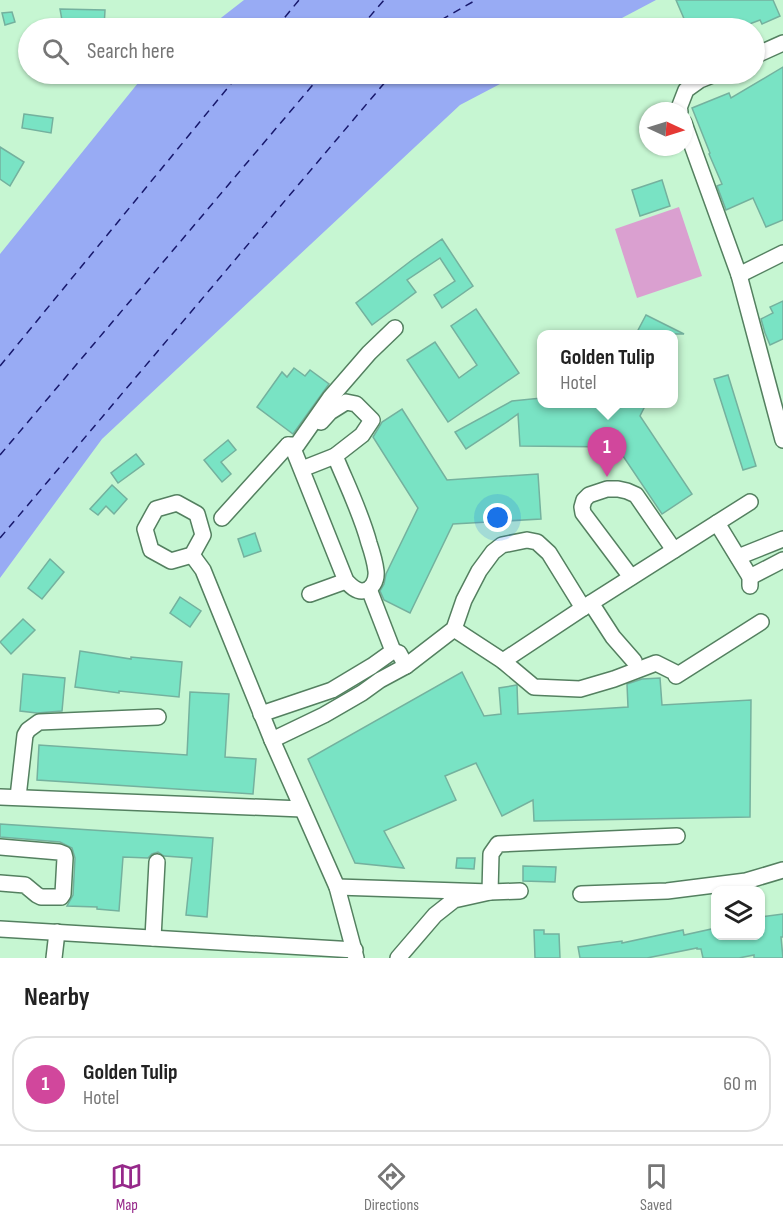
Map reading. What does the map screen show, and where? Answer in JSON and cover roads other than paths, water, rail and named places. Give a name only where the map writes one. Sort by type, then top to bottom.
[{"type":"street","points":[[765,51],[783,43]]},
{"type":"street","points":[[681,102],[686,90],[694,84]]},
{"type":"street","points":[[693,148],[739,275],[783,441]]},
{"type":"street","points":[[739,275],[783,252]]},
{"type":"street","points":[[291,448],[297,445],[330,398],[369,353],[395,328]]},
{"type":"street","points":[[222,518],[291,448],[317,428],[330,412],[346,402],[356,404],[372,420],[362,435],[335,456],[302,470]]},
{"type":"street","points":[[291,448],[346,581],[361,591],[369,589],[374,584],[376,578],[374,562],[363,521],[335,456]]},
{"type":"street","points":[[632,577],[583,513],[584,500],[589,495],[607,489],[618,489],[636,495],[674,550]]},
{"type":"street","points":[[503,661],[750,502]]},
{"type":"street","points":[[717,523],[750,582],[783,560]]},
{"type":"street","points":[[738,557],[783,538]]},
{"type":"street","points":[[272,740],[324,715],[406,666],[454,629],[479,571],[493,552],[502,545],[527,540],[537,542],[549,553],[587,605],[634,661]]},
{"type":"street","points":[[0,929],[355,954],[337,887],[261,714],[203,570],[192,555]]},
{"type":"street","points":[[310,594],[346,581]]},
{"type":"street","points":[[369,589],[393,651]]},
{"type":"street","points":[[454,629],[503,661],[534,687],[580,689],[614,680],[656,663],[676,673],[676,676],[761,622]]},
{"type":"street","points":[[261,714],[332,690],[393,651]]},
{"type":"street","points":[[393,651],[399,653],[406,666]]},
{"type":"street","points":[[18,797],[25,735],[39,722],[158,717]]},
{"type":"street","points":[[0,796],[302,809]]},
{"type":"street","points":[[490,892],[491,854],[498,844],[677,836]]},
{"type":"street","points":[[0,847],[59,852],[64,854],[65,858],[61,897],[41,897],[25,885],[0,883]]},
{"type":"street","points":[[153,938],[157,862]]},
{"type":"street","points":[[581,894],[667,891],[746,881],[783,870]]},
{"type":"street","points":[[337,887],[520,891]]},
{"type":"street","points":[[398,958],[435,915],[454,900],[490,892]]},
{"type":"street","points":[[54,958],[57,932]]},
{"type":"water","points":[[244,0],[656,0],[622,18],[221,18]]},
{"type":"water","points":[[137,84],[500,84],[460,105],[102,439],[0,578],[0,254]]},
{"type":"place","name":"Golden Tulip","points":[[607,477]]}]
